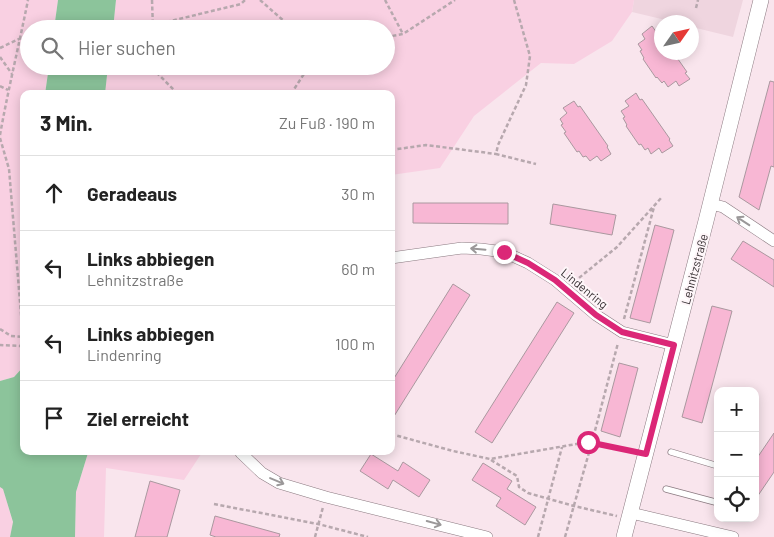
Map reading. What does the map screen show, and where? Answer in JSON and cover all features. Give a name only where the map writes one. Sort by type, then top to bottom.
[{"type":"main road","name":"Lehnitzstraße","points":[[624,537],[625,515],[646,454],[711,204],[761,0]]},
{"type":"street","points":[[711,204],[722,207],[774,240]]},
{"type":"street","name":"Lindenring","points":[[395,257],[462,248],[504,252],[528,263],[555,280],[596,315],[622,332],[674,345]]},
{"type":"street","points":[[243,455],[262,473],[279,482],[326,497],[487,537]]},
{"type":"street","points":[[625,515],[733,537]]},
{"type":"lane","points":[[671,452],[714,465]]},
{"type":"lane","points":[[666,489],[714,502]]},
{"type":"path","points":[[24,20],[28,0]]},
{"type":"path","points":[[152,0],[153,20]]},
{"type":"path","points":[[180,20],[241,4],[245,0]]},
{"type":"path","points":[[260,0],[283,20]]},
{"type":"path","points":[[385,0],[404,34]]},
{"type":"path","points":[[395,36],[404,34],[455,0]]},
{"type":"path","points":[[496,154],[498,145],[526,85],[529,66],[530,56],[514,0]]},
{"type":"path","points":[[696,8],[698,0]]},
{"type":"path","points":[[0,48],[20,38]]},
{"type":"path","points":[[20,38],[0,137],[9,169],[20,302]]},
{"type":"path","points":[[0,57],[12,74]]},
{"type":"path","points":[[159,75],[174,90]]},
{"type":"path","points":[[294,90],[304,75]]},
{"type":"path","points":[[0,86],[8,90]]},
{"type":"path","points":[[395,149],[426,145],[496,154],[536,164]]},
{"type":"path","points":[[565,289],[617,247],[662,198]]},
{"type":"path","points":[[0,329],[11,336],[20,337]]},
{"type":"path","points":[[0,345],[20,346]]},
{"type":"path","points":[[395,435],[490,459],[517,476],[519,487],[528,493],[574,506],[625,515]]},
{"type":"path","points":[[490,459],[588,442],[646,454]]},
{"type":"path","points":[[565,537],[592,442]]},
{"type":"path","points":[[538,537],[562,446]]},
{"type":"path","points":[[315,537],[326,497]]},
{"type":"path","points":[[214,504],[318,524],[368,537]]},
{"type":"shaded area","points":[[0,0],[58,0],[55,20],[20,20],[20,75],[48,75],[46,90],[20,90],[20,370],[14,377],[0,381]]},
{"type":"shaded area","points":[[58,0],[116,0],[114,20],[55,20]]},
{"type":"shaded area","points":[[116,0],[634,0],[632,12],[612,41],[574,64],[541,63],[474,116],[440,168],[395,174],[395,90],[105,90],[107,75],[395,75],[395,20],[114,20]]},
{"type":"shaded area","points":[[634,0],[743,0],[733,37],[699,29],[699,15],[654,15],[654,17],[632,12]]},
{"type":"shaded area","points":[[48,75],[107,75],[105,90],[46,90]]},
{"type":"shaded area","points":[[20,370],[20,455],[87,455],[76,492],[75,537],[10,537],[13,522],[3,489],[0,487],[0,381],[14,377]]},
{"type":"shaded area","points":[[87,455],[200,455],[184,480],[106,468],[104,537],[75,537],[76,492]]},
{"type":"shaded area","points":[[0,487],[3,488],[13,523],[10,537],[0,537]]},
{"type":"building","points":[[652,26],[654,29],[654,60],[679,60],[690,79],[679,86],[676,81],[668,87],[664,81],[662,83],[656,78],[640,51],[642,50],[638,44],[645,39],[642,34]]},
{"type":"building","points":[[770,81],[774,82],[774,167],[771,166],[759,210],[739,197]]},
{"type":"building","points":[[636,93],[670,139],[673,146],[662,153],[659,148],[651,154],[648,148],[645,150],[641,144],[639,145],[626,126],[623,118],[625,117],[621,111],[629,106],[625,101]]},
{"type":"building","points":[[574,101],[578,107],[580,106],[608,146],[611,154],[601,161],[597,156],[590,161],[586,156],[583,157],[579,151],[577,152],[564,133],[566,132],[561,125],[563,124],[560,119],[567,113],[563,108]]},
{"type":"building","points":[[413,203],[508,203],[508,224],[413,223]]},
{"type":"building","points":[[553,204],[616,215],[612,235],[550,224]]},
{"type":"building","points":[[655,225],[674,230],[650,323],[630,318]]},
{"type":"building","points":[[743,241],[774,260],[774,287],[731,259]]},
{"type":"building","points":[[453,284],[470,295],[395,415],[395,377]]},
{"type":"building","points":[[557,302],[574,313],[492,443],[475,432]]},
{"type":"building","points":[[712,306],[732,311],[702,423],[682,417]]},
{"type":"building","points":[[619,363],[638,368],[620,437],[601,431]]},
{"type":"building","points":[[774,433],[774,472],[759,494],[759,477],[759,455]]},
{"type":"building","points":[[370,455],[373,455],[398,471],[403,462],[430,480],[419,497],[393,480],[388,489],[360,471]]},
{"type":"building","points":[[483,463],[512,481],[507,489],[536,507],[525,525],[496,506],[501,498],[472,480]]},
{"type":"building","points":[[150,481],[180,490],[167,537],[135,537]]},
{"type":"building","points":[[215,516],[280,534],[279,537],[216,537],[210,535]]},
{"type":"route","points":[[504,252],[528,263],[555,280],[596,315],[622,332],[674,345],[646,454],[588,442]]}]
